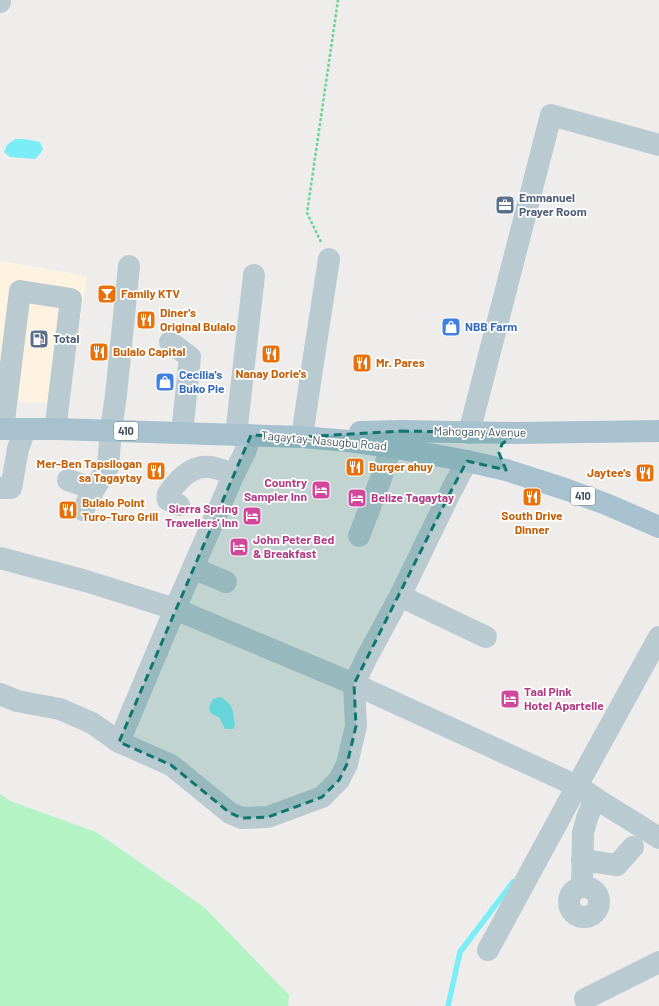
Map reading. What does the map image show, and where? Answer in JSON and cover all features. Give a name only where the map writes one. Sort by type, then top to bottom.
[{"type":"main road","name":"Tagaytay-Nasugbu Road","points":[[2,429],[111,430],[302,437],[391,447],[506,470],[606,504],[659,527]]},
{"type":"main road","name":"Mahogany Avenue","points":[[302,437],[352,432],[402,431],[517,434],[659,431]]},
{"type":"main road","points":[[506,470],[500,461],[499,453],[502,444],[508,438],[517,434]]},
{"type":"street","points":[[469,433],[551,115],[659,145]]},
{"type":"street","points":[[302,437],[329,259]]},
{"type":"street","points":[[83,510],[108,467],[129,266]]},
{"type":"street","points":[[119,742],[175,609],[245,452],[244,435],[254,274]]},
{"type":"street","points":[[2,429],[20,290],[71,299],[56,423],[57,429]]},
{"type":"street","points":[[170,342],[190,357],[182,433]]},
{"type":"street","points":[[0,488],[11,488],[18,449],[25,429]]},
{"type":"street","points":[[359,536],[391,447]]},
{"type":"street","points":[[0,694],[17,701],[60,709],[92,723],[119,742],[171,765],[230,813],[242,818],[268,817],[322,797],[339,780],[347,764],[356,726],[354,684],[400,596],[467,461]]},
{"type":"street","points":[[179,505],[168,500],[168,493],[178,480],[193,469],[209,466],[234,474]]},
{"type":"street","points":[[68,480],[94,489]]},
{"type":"street","points":[[0,558],[86,581],[175,609],[354,684],[577,786],[659,838]]},
{"type":"street","points":[[193,568],[226,582]]},
{"type":"street","points":[[400,596],[486,637]]},
{"type":"street","points":[[488,950],[659,637]]},
{"type":"street","points":[[582,886],[583,833],[595,798]]},
{"type":"street","points":[[582,860],[617,865],[633,847]]},
{"type":"street","points":[[585,999],[659,962]]},
{"type":"path","points":[[329,259],[307,213],[338,0]]},
{"type":"highlighted area","points":[[401,431],[517,433],[502,444],[499,453],[506,470],[467,461],[451,491],[354,684],[356,726],[347,764],[339,780],[322,797],[268,817],[242,818],[230,813],[171,765],[119,742],[251,435],[302,437]]},
{"type":"shaded area","name":"Total","points":[[0,261],[87,276],[68,403],[0,402]]},
{"type":"green space","points":[[0,794],[10,801],[96,832],[204,907],[289,995],[288,1006],[0,1006]]},
{"type":"water","points":[[15,139],[40,142],[43,149],[35,159],[10,157],[4,152],[7,145]]},
{"type":"water","points":[[220,697],[228,702],[232,708],[235,724],[233,729],[225,729],[219,717],[212,714],[210,710],[210,705],[213,699]]},
{"type":"waterway","points":[[448,1006],[460,952],[513,882]]},
{"type":"place","name":"Emmanuel Prayer Room","points":[[505,205]]},
{"type":"place","name":"Family KTV","points":[[107,294]]},
{"type":"place","name":"Diner's Original Bulalo","points":[[146,320]]},
{"type":"place","name":"NBB Farm","points":[[451,327]]},
{"type":"place","name":"Total","points":[[39,339]]},
{"type":"place","name":"Bulalo Capital","points":[[99,352]]},
{"type":"place","name":"Nanay Dorie's","points":[[271,354]]},
{"type":"place","name":"Mr. Pares","points":[[362,363]]},
{"type":"place","name":"Cecilia's Buko Pie","points":[[165,382]]},
{"type":"place","name":"Burger ahuy","points":[[355,467]]},
{"type":"place","name":"Mer-Ben Tapsilogan sa Tagaytay","points":[[156,471]]},
{"type":"place","name":"Jaytee's","points":[[645,473]]},
{"type":"place","name":"Country Sampler Inn","points":[[321,490]]},
{"type":"place","name":"South Drive Dinner","points":[[532,497]]},
{"type":"place","name":"Belize Tagaytay","points":[[357,498]]},
{"type":"place","name":"Bulalo Point Turo-Turo Grill","points":[[68,510]]},
{"type":"place","name":"Sierra Spring Travellers' Inn","points":[[252,516]]},
{"type":"place","name":"John Peter Bed & Breakfast","points":[[239,547]]},
{"type":"place","name":"Taal Pink Hotel Apartelle","points":[[510,699]]}]
